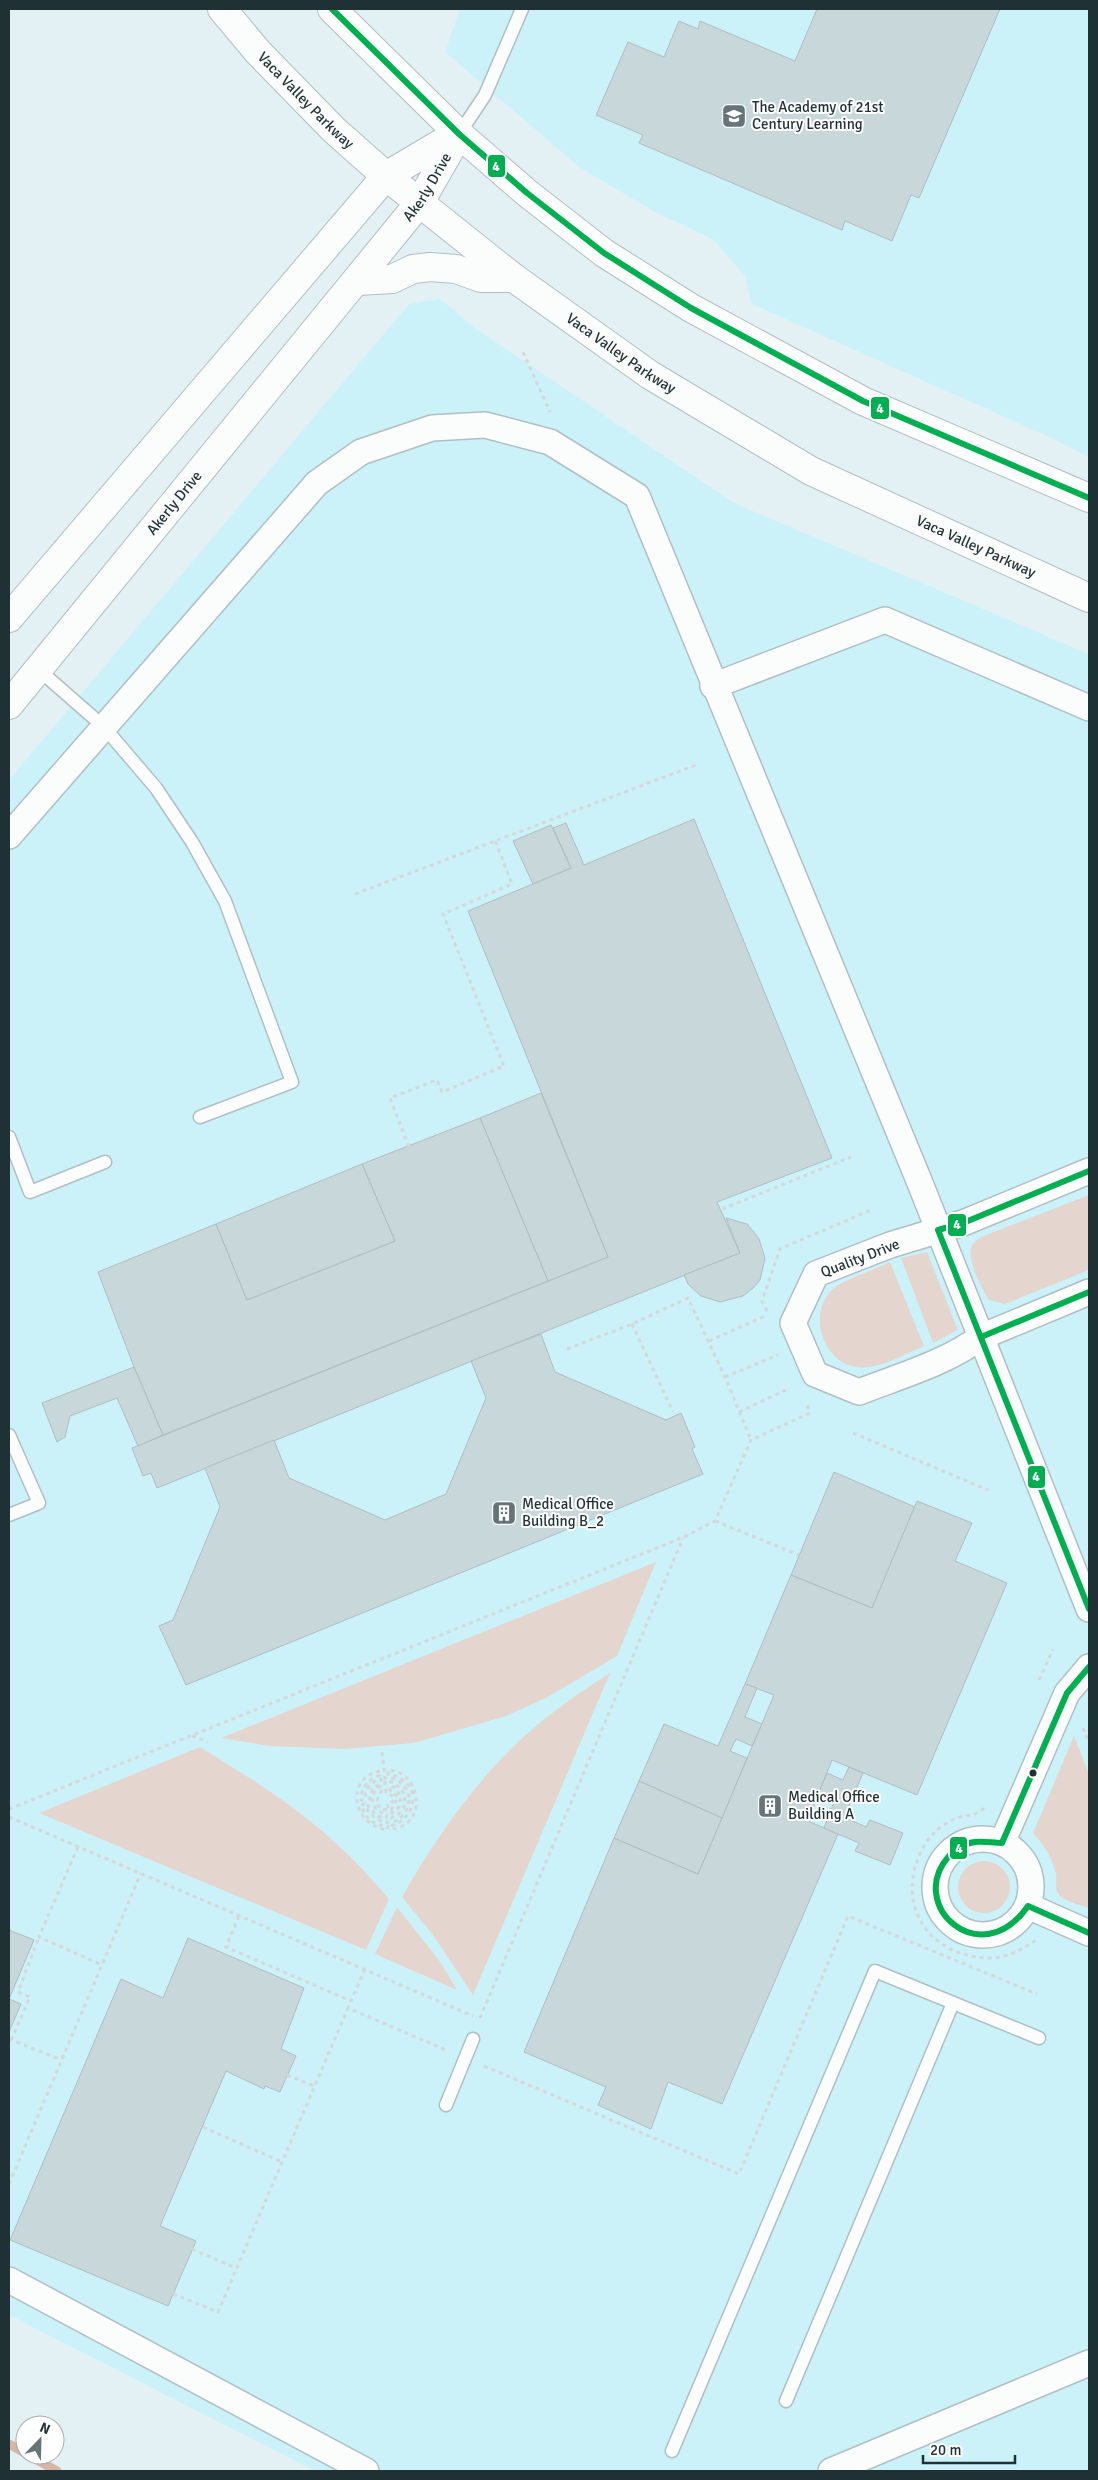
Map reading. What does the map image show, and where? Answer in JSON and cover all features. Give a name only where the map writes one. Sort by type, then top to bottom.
[{"type":"main road","name":"Vaca Valley Parkway","points":[[222,9],[258,52],[327,123],[386,176],[514,278],[650,375],[811,471],[1089,598]]},
{"type":"main road","points":[[332,9],[459,134],[527,193],[604,253],[691,308],[864,401],[1089,498]]},
{"type":"main road","name":"Akerly Drive","points":[[9,618],[386,176],[459,134]]},
{"type":"main road","name":"Akerly Drive","points":[[9,705],[420,202],[459,134]]},
{"type":"main road","points":[[358,280],[392,279],[413,269],[430,267],[456,269],[482,278],[514,278]]},
{"type":"street","points":[[9,836],[104,726],[132,698],[317,483],[360,452],[432,428],[485,425],[550,442],[637,496],[713,686],[938,1230],[1089,1609]]},
{"type":"street","points":[[713,686],[885,620],[1089,708]]},
{"type":"street","name":"Quality Drive","points":[[1089,1171],[963,1223],[890,1245],[816,1274],[793,1323],[815,1374],[859,1392],[952,1354],[967,1347],[981,1336],[1089,1292]]},
{"type":"street","points":[[1002,1843],[1067,1693],[1089,1666]]},
{"type":"street","points":[[986,1839],[1002,1843],[1022,1858],[1028,1870],[1032,1881],[1028,1906],[1013,1925],[1006,1930],[991,1935],[975,1935],[960,1929],[947,1919],[938,1905],[935,1890],[937,1874],[944,1859],[956,1848],[970,1841],[986,1839]]},
{"type":"street","points":[[1028,1906],[1089,1933]]},
{"type":"street","points":[[9,2280],[366,2471]]},
{"type":"street","points":[[831,2471],[1089,2363]]},
{"type":"lane","points":[[459,134],[485,95],[522,9]]},
{"type":"lane","points":[[39,670],[104,726],[156,788],[192,842],[225,901],[292,1082],[200,1117]]},
{"type":"lane","points":[[9,1137],[30,1192],[105,1162]]},
{"type":"lane","points":[[9,1435],[39,1503],[9,1515]]},
{"type":"lane","points":[[672,2452],[875,1971],[1038,2038]]},
{"type":"lane","points":[[786,2401],[953,2004]]},
{"type":"lane","points":[[446,2105],[473,2039]]},
{"type":"path","points":[[523,352],[552,415]]},
{"type":"path","points":[[355,894],[696,765]]},
{"type":"path","points":[[409,1147],[390,1098],[437,1080],[442,1092],[504,1066],[443,914],[512,884],[495,840]]},
{"type":"path","points":[[722,1209],[851,1157]]},
{"type":"path","points":[[566,1349],[632,1324],[688,1298],[725,1377],[751,1440]]},
{"type":"path","points":[[708,1340],[768,1315]]},
{"type":"path","points":[[632,1324],[673,1412]]},
{"type":"path","points":[[725,1377],[785,1352]]},
{"type":"path","points":[[739,1412],[798,1384]]},
{"type":"path","points":[[9,1809],[684,1537],[715,1521],[751,1440],[810,1413]]},
{"type":"path","points":[[853,1433],[988,1490]]},
{"type":"path","points":[[715,1521],[800,1556]]},
{"type":"path","points":[[473,2039],[684,1537]]},
{"type":"path","points":[[1082,1725],[1089,1742]]},
{"type":"path","points":[[192,1736],[208,1742]]},
{"type":"path","points":[[382,1752],[385,1778],[399,1781],[409,1796],[413,1795],[408,1786],[400,1778],[388,1774],[388,1770],[405,1776],[414,1787],[417,1797],[414,1815],[408,1822],[392,1829],[391,1826],[400,1823],[409,1814],[413,1800],[409,1800],[406,1812],[401,1817],[390,1822],[377,1820],[369,1813],[364,1804],[361,1805],[367,1817],[379,1825],[388,1826],[387,1830],[373,1826],[361,1817],[357,1805],[358,1792],[363,1781],[369,1775],[380,1771],[380,1775],[372,1778],[363,1788],[361,1800],[364,1800],[368,1787],[372,1782],[381,1779],[381,1783],[372,1789],[368,1806],[378,1816],[386,1818],[387,1815],[376,1810],[372,1800],[375,1790],[381,1786],[382,1790],[376,1802],[381,1809],[391,1810],[398,1799],[394,1791],[390,1790],[390,1786],[394,1787],[402,1796],[400,1807],[390,1814],[391,1818],[400,1813],[404,1807],[405,1794],[395,1783],[390,1781],[385,1781],[386,1793],[393,1796],[394,1800],[388,1807],[387,1800]]},
{"type":"path","points":[[9,1817],[480,2019]]},
{"type":"path","points":[[61,2060],[10,2039],[30,1997],[18,1992],[39,1937],[78,1847]]},
{"type":"path","points":[[9,2184],[141,1873]]},
{"type":"path","points":[[239,1916],[226,1947],[351,2001]]},
{"type":"path","points":[[348,2008],[739,2174],[848,1916],[1037,1994]]},
{"type":"path","points":[[39,1937],[102,1965]]},
{"type":"path","points":[[173,2294],[218,2312],[365,1969]]},
{"type":"path","points":[[287,2075],[314,2086]]},
{"type":"path","points":[[203,2127],[282,2162]]},
{"type":"path","points":[[192,2249],[236,2268]]},
{"type":"shaded area","points":[[460,9],[1089,9],[1089,458],[1058,441],[752,304],[745,276],[714,240],[655,212],[579,167],[445,52]]},
{"type":"shaded area","points":[[440,299],[475,328],[734,503],[1089,654],[1089,2471],[315,2471],[9,2315],[9,780],[409,304]]},
{"type":"shaded area","points":[[1089,1195],[1089,1270],[1005,1304],[989,1300],[973,1267],[970,1253],[974,1243],[981,1237]]},
{"type":"shaded area","points":[[927,1252],[958,1330],[933,1343],[901,1258]]},
{"type":"shaded area","points":[[890,1262],[924,1346],[891,1361],[873,1366],[856,1367],[844,1363],[834,1355],[822,1334],[820,1322],[821,1309],[826,1298],[839,1285]]},
{"type":"shaded area","points":[[656,1562],[617,1656],[546,1698],[506,1716],[414,1743],[345,1749],[269,1746],[221,1738]]},
{"type":"shaded area","points":[[610,1673],[473,1995],[433,1935],[402,1897],[433,1846],[486,1775],[528,1733],[551,1714]]},
{"type":"shaded area","points":[[1074,1736],[1089,1774],[1089,1908],[1066,1900],[1058,1894],[1053,1862],[1033,1833]]},
{"type":"shaded area","points":[[200,1747],[274,1794],[309,1820],[354,1861],[389,1899],[366,1950],[39,1813]]},
{"type":"shaded area","points":[[984,1861],[994,1863],[1002,1869],[1008,1877],[1010,1887],[1008,1897],[1002,1905],[994,1911],[984,1913],[974,1911],[966,1905],[960,1897],[958,1887],[960,1877],[966,1869],[974,1863]]},
{"type":"shaded area","points":[[397,1907],[441,1963],[457,1990],[375,1954]]},
{"type":"building","points":[[817,9],[1000,9],[919,198],[911,195],[892,241],[845,221],[842,230],[639,143],[643,135],[596,115],[628,42],[664,57],[679,21],[698,29],[700,21],[795,61]]},
{"type":"building","points":[[694,819],[832,1158],[717,1202],[740,1253],[157,1488],[151,1473],[143,1476],[132,1448],[608,1257],[468,911],[571,868],[553,828],[566,823],[584,865]]},
{"type":"building","points":[[551,825],[571,868],[533,884],[513,841]]},
{"type":"building","points":[[541,1093],[608,1257],[548,1281],[480,1118]]},
{"type":"building","points":[[480,1118],[548,1281],[163,1435],[134,1367],[98,1272],[216,1224],[247,1300],[395,1241],[362,1164]]},
{"type":"building","points":[[362,1164],[395,1241],[247,1300],[216,1224]]},
{"type":"building","points":[[726,1218],[747,1224],[759,1239],[765,1258],[760,1280],[753,1288],[743,1296],[720,1302],[701,1296],[688,1284],[684,1275],[740,1253]]},
{"type":"building","name":"Medical Office Building B_2","points":[[541,1334],[555,1372],[666,1420],[681,1413],[695,1447],[692,1449],[703,1474],[186,1685],[159,1626],[173,1620],[220,1507],[205,1468],[274,1440],[289,1478],[385,1520],[446,1494],[486,1398],[471,1361]]},
{"type":"building","points":[[134,1367],[163,1435],[138,1446],[117,1398],[70,1416],[65,1437],[57,1442],[42,1403]]},
{"type":"building","points":[[834,1472],[915,1507],[872,1608],[791,1575]]},
{"type":"building","name":"Medical Office Building A","points":[[917,1501],[972,1523],[955,1561],[1007,1583],[917,1795],[832,1760],[808,1821],[838,1834],[722,2104],[668,2082],[651,2129],[598,2105],[606,2087],[524,2052],[614,1838],[698,1874],[774,1695],[745,1684],[791,1575],[872,1608]]},
{"type":"building","points":[[745,1684],[757,1688],[745,1717],[762,1724],[752,1746],[736,1739],[730,1751],[747,1758],[722,1818],[639,1781],[664,1724],[718,1746]]},
{"type":"building","points":[[849,1767],[863,1773],[844,1817],[866,1827],[870,1820],[903,1833],[890,1865],[855,1851],[859,1843],[824,1828],[834,1802],[818,1795],[827,1773],[843,1780]]},
{"type":"building","points":[[639,1781],[722,1818],[698,1874],[614,1838]]},
{"type":"building","points":[[9,1930],[34,1940],[9,1999]]},
{"type":"building","points":[[188,1938],[304,1988],[281,2049],[296,2056],[280,2092],[265,2086],[264,2089],[226,2071],[160,2226],[196,2241],[168,2306],[10,2240],[121,1979],[163,1998]]},
{"type":"building","points":[[9,1999],[21,2004],[9,2032]]},
{"type":"waterway","points":[[9,2444],[15,2447]]},
{"type":"waterway","points":[[46,2465],[57,2471]]},
{"type":"transit line","name":"4","points":[[332,9],[459,134],[527,193],[604,253],[691,308],[863,401],[1089,498]]},
{"type":"transit line","name":"4","points":[[1089,1171],[963,1223],[938,1230],[1089,1609]]},
{"type":"transit line","name":"4","points":[[981,1337],[1089,1292]]},
{"type":"transit line","name":"4","points":[[1089,1667],[1067,1693],[1002,1843],[975,1842],[964,1845],[954,1851],[938,1875],[936,1894],[942,1911],[954,1925],[971,1933],[990,1934],[1009,1925],[1028,1906],[1089,1933]]},
{"type":"place","name":"The Academy of 21st Century Learning","points":[[734,116]]},
{"type":"place","name":"Medical Office Building B_2","points":[[504,1513]]},
{"type":"place","name":"Medical Office Building A","points":[[770,1806]]}]
